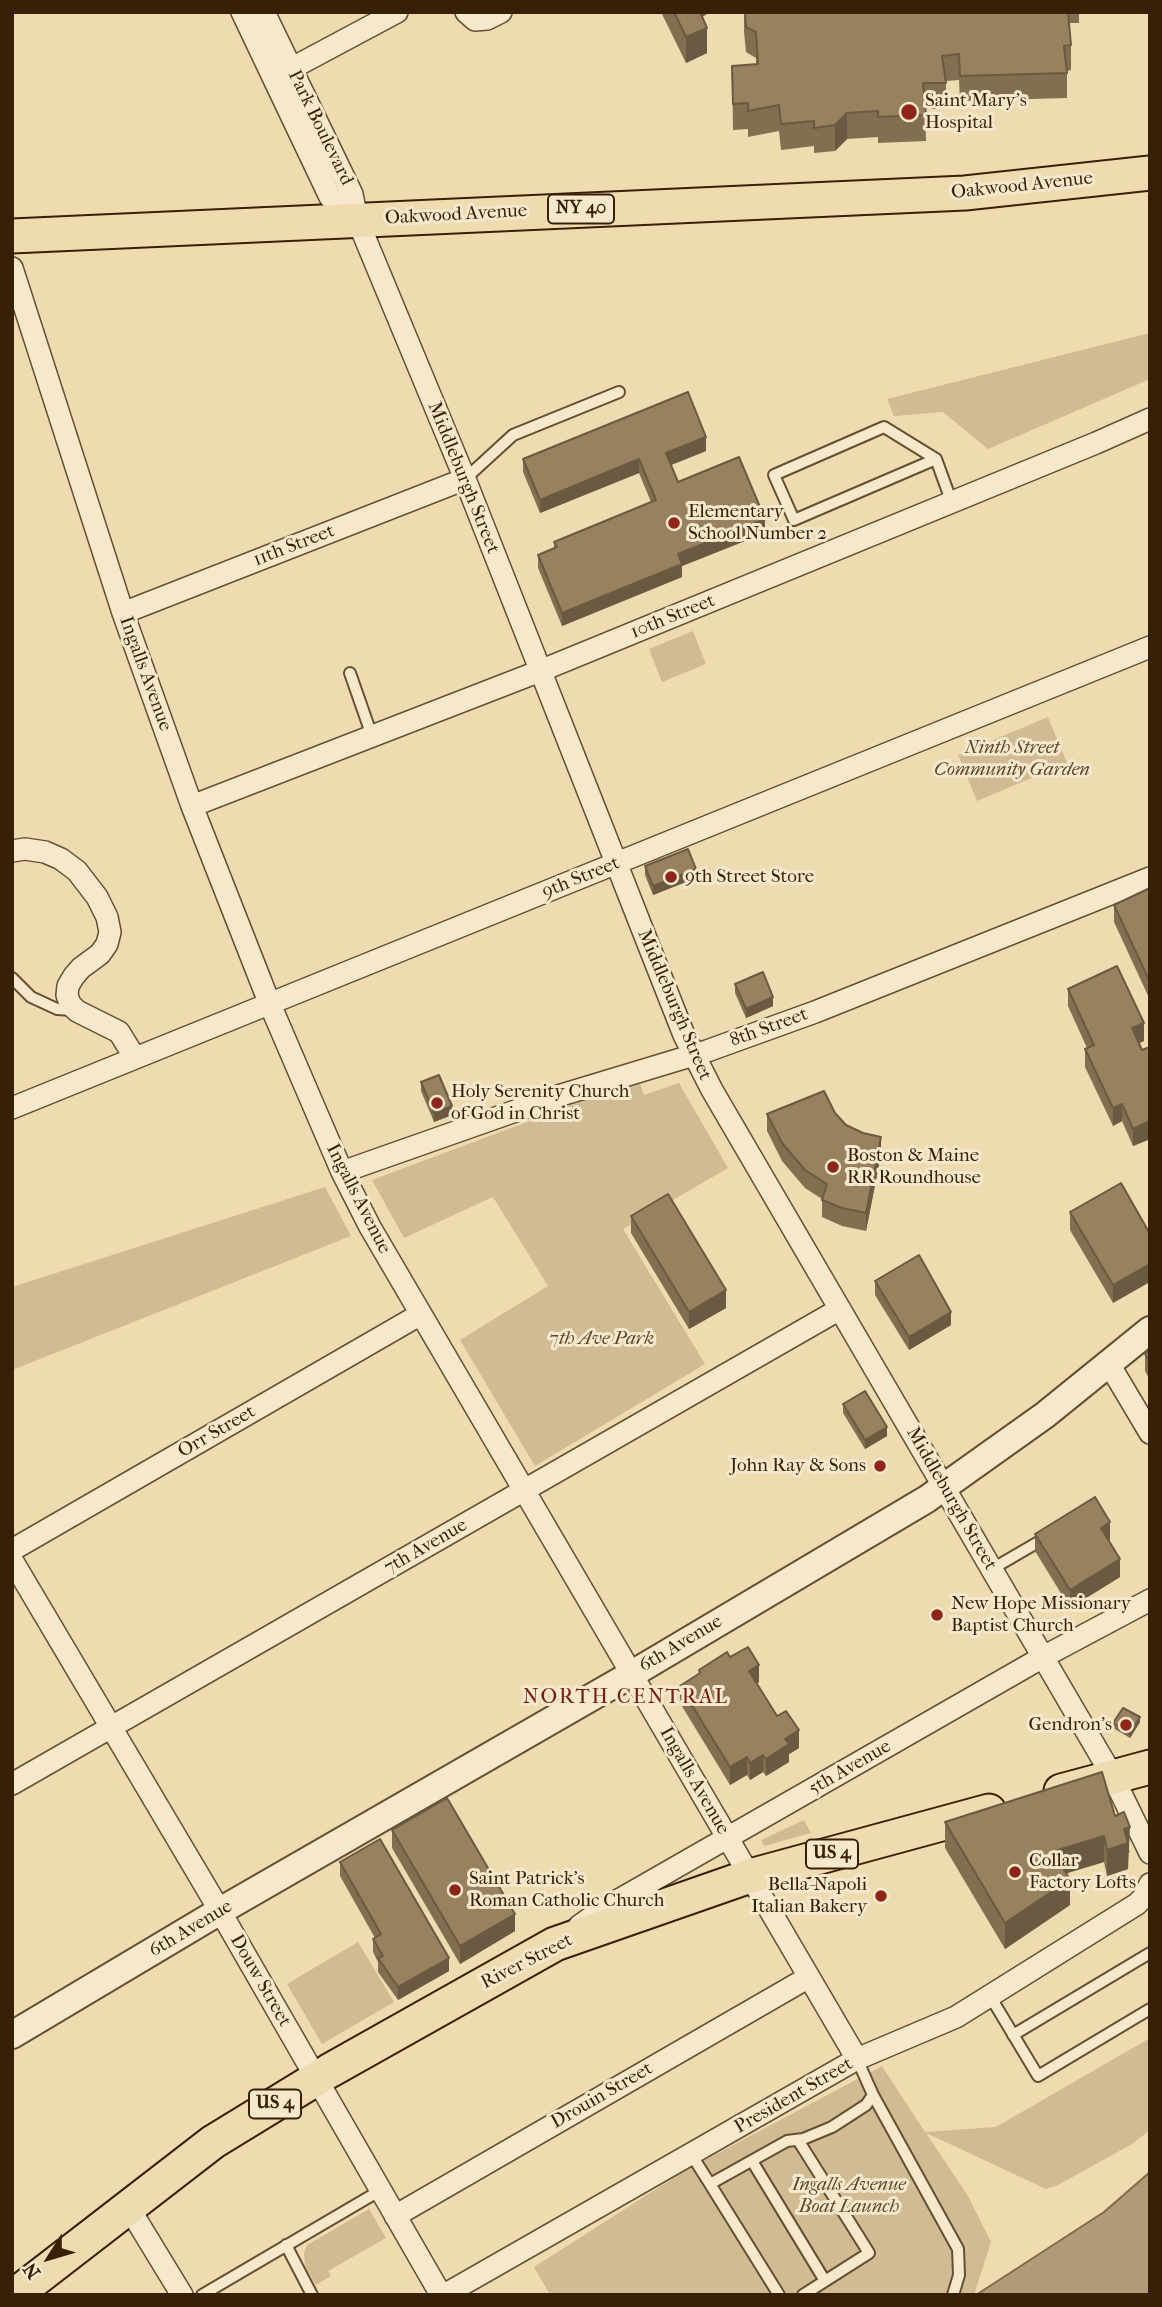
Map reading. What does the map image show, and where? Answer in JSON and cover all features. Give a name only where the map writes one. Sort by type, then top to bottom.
[{"type":"main road","name":"Oakwood Avenue","points":[[12,236],[965,193],[1150,173]]},
{"type":"main road","name":"River Street","points":[[15,2295],[213,2142],[316,2079],[555,1944],[750,1876],[1150,1767]]},
{"type":"street","name":"Park Boulevard","points":[[242,12],[282,73],[352,194],[357,219]]},
{"type":"street","name":"Park Boulevard","points":[[264,12],[282,73]]},
{"type":"street","points":[[282,73],[397,12]]},
{"type":"street","points":[[466,12],[475,20],[487,19],[501,12]]},
{"type":"street","name":"Middleburgh Street","points":[[357,219],[465,479],[615,864],[694,1054],[712,1090],[1113,1777],[1150,1853]]},
{"type":"street","name":"Ingalls Avenue","points":[[12,268],[123,613],[192,806],[269,1002],[342,1172],[359,1208],[857,2059]]},
{"type":"street","name":"10th Street","points":[[192,806],[540,671],[1150,419]]},
{"type":"street","name":"11th Street","points":[[123,613],[465,479]]},
{"type":"street","name":"9th Street","points":[[12,1108],[1150,647]]},
{"type":"street","points":[[12,851],[25,849],[45,852],[61,859],[77,871],[97,897],[107,917],[110,932],[107,944],[100,954],[81,968],[68,986],[70,1004],[76,1011],[113,1027],[135,1058]]},
{"type":"street","name":"8th Street","points":[[342,1172],[558,1096],[694,1054],[815,1012],[1150,878]]},
{"type":"street","name":"7th Avenue","points":[[12,1784],[840,1309]]},
{"type":"street","name":"Orr Street","points":[[12,1550],[421,1314]]},
{"type":"street","name":"6th Avenue","points":[[12,2035],[220,1911],[632,1674],[944,1488],[1045,1415],[1150,1330]]},
{"type":"street","points":[[1109,1364],[1150,1433]]},
{"type":"street","name":"Douw Street","points":[[12,1560],[443,2295]]},
{"type":"street","name":"5th Avenue","points":[[555,1944],[603,1909],[1043,1657],[1150,1600]]},
{"type":"street","name":"President Street","points":[[443,2295],[857,2059],[956,2017],[1110,1922],[1146,1891]]},
{"type":"street","name":"Drouin Street","points":[[395,2216],[809,1977]]},
{"type":"street","points":[[129,2208],[181,2295]]},
{"type":"lane","points":[[465,479],[513,435],[618,392]]},
{"type":"lane","points":[[936,459],[794,520],[774,475],[884,427],[936,459],[952,503]]},
{"type":"lane","points":[[350,673],[372,736]]},
{"type":"lane","points":[[12,978],[31,997],[57,1009],[76,1011]]},
{"type":"lane","points":[[992,1569],[1056,1531]]},
{"type":"lane","points":[[1013,2035],[1150,1953]]},
{"type":"lane","points":[[990,1996],[1038,2076],[1150,2009]]},
{"type":"lane","points":[[857,2059],[873,2095],[958,2249],[959,2275],[953,2295]]},
{"type":"lane","points":[[710,2184],[787,2141],[798,2140],[832,2127],[866,2105],[873,2095]]},
{"type":"lane","points":[[798,2140],[869,2253],[803,2295]]},
{"type":"lane","points":[[691,2154],[779,2295]]},
{"type":"lane","points":[[752,2161],[825,2281]]},
{"type":"lane","points":[[202,2295],[380,2190]]},
{"type":"lane","points":[[286,2245],[312,2295]]},
{"type":"green space","points":[[1150,333],[1150,379],[988,449],[943,412],[894,416],[887,399]]},
{"type":"green space","points":[[693,631],[706,664],[662,682],[649,649]]},
{"type":"green space","name":"Ninth Street Community Garden","points":[[1048,717],[1067,763],[977,801],[958,755]]},
{"type":"green space","name":"7th Ave Park","points":[[639,1080],[644,1095],[679,1083],[728,1168],[623,1229],[705,1364],[535,1466],[460,1340],[548,1286],[493,1197],[404,1238],[372,1180]]},
{"type":"green space","points":[[325,1187],[351,1236],[12,1370],[12,1287]]},
{"type":"green space","points":[[804,1820],[811,1833],[764,1846],[761,1840]]},
{"type":"green space","points":[[358,1942],[394,2002],[322,2044],[287,1984]]},
{"type":"green space","name":"Ingalls Avenue Boat Launch","points":[[1150,2038],[1150,2130],[1132,2144],[1058,2185],[1046,2189],[926,2133],[968,2196],[991,2242],[974,2295],[550,2295],[534,2267],[686,2170],[882,2066],[925,2132],[996,2127]]},
{"type":"green space","points":[[369,2209],[386,2238],[328,2271],[331,2276],[316,2285],[305,2266],[304,2253],[307,2245]]},
{"type":"shaded area","points":[[1150,2172],[1150,2295],[976,2295],[1104,2212]]},
{"type":"building","points":[[674,12],[700,12],[707,28],[686,37]]},
{"type":"building","points":[[745,12],[1068,12],[1071,45],[1064,46],[1067,73],[960,76],[959,54],[942,56],[946,83],[923,83],[926,115],[878,117],[878,111],[847,113],[835,125],[814,128],[814,121],[781,124],[779,105],[748,111],[748,103],[733,104],[732,66],[758,64],[756,32],[746,27]]},
{"type":"building","name":"Elementary School Number 2","points":[[688,392],[706,437],[666,453],[678,482],[739,457],[765,519],[678,554],[682,564],[562,613],[538,555],[557,547],[554,542],[656,500],[639,459],[540,500],[523,459]]},
{"type":"building","points":[[688,849],[696,869],[653,886],[645,866]]},
{"type":"building","points":[[1150,888],[1150,982],[1114,905]]},
{"type":"building","points":[[1117,966],[1144,1023],[1132,1028],[1142,1050],[1150,1047],[1150,1121],[1133,1129],[1122,1104],[1113,1108],[1085,1049],[1094,1045],[1068,989]]},
{"type":"building","points":[[763,972],[773,997],[746,1009],[735,984]]},
{"type":"building","name":"Holy Serenity Church of God in Christ","points":[[439,1075],[452,1106],[434,1113],[421,1082]]},
{"type":"building","name":"Boston & Maine RR Roundhouse","points":[[824,1091],[835,1113],[846,1125],[881,1137],[866,1213],[822,1200],[827,1184],[805,1170],[782,1143],[767,1114]]},
{"type":"building","points":[[1121,1183],[1150,1234],[1150,1264],[1113,1285],[1070,1212]]},
{"type":"building","points":[[668,1194],[726,1290],[689,1312],[631,1216]]},
{"type":"building","points":[[919,1255],[951,1312],[909,1337],[875,1281]]},
{"type":"building","points":[[865,1391],[887,1427],[865,1440],[843,1404]]},
{"type":"building","points":[[1095,1497],[1110,1522],[1101,1528],[1120,1559],[1070,1590],[1035,1534]]},
{"type":"building","points":[[748,1647],[759,1665],[749,1671],[777,1716],[786,1711],[799,1730],[785,1739],[789,1744],[766,1759],[763,1755],[750,1763],[747,1757],[730,1767],[680,1686],[727,1652],[730,1657]]},
{"type":"building","name":"Gendron's","points":[[1123,1708],[1140,1717],[1130,1734],[1113,1723]]},
{"type":"building","name":"Collar Factory Lofts","points":[[1102,1772],[1115,1816],[1124,1812],[1130,1827],[1124,1829],[1128,1843],[1107,1850],[1104,1836],[1058,1850],[1062,1867],[1070,1879],[1005,1923],[945,1822]]},
{"type":"building","name":"Saint Patrick's Roman Catholic Church","points":[[447,1798],[515,1914],[460,1946],[392,1830]]},
{"type":"building","points":[[380,1839],[449,1958],[398,1987],[378,1958],[383,1956],[373,1939],[381,1934],[340,1862]]},
{"type":"place","name":"Saint Mary's Hospital","points":[[909,112]]},
{"type":"place","name":"Elementary School Number 2","points":[[674,523]]},
{"type":"place","name":"9th Street Store","points":[[671,877]]},
{"type":"place","name":"Holy Serenity Church of God in Christ","points":[[437,1103]]},
{"type":"place","name":"Boston & Maine RR Roundhouse","points":[[833,1167]]},
{"type":"place","name":"John Ray & Sons","points":[[880,1466]]},
{"type":"place","name":"New Hope Missionary Baptist Church","points":[[937,1615]]},
{"type":"place","name":"Gendron's","points":[[1126,1725]]},
{"type":"place","name":"Collar Factory Lofts","points":[[1015,1872]]},
{"type":"place","name":"Saint Patrick's Roman Catholic Church","points":[[455,1890]]},
{"type":"place","name":"Bella-Napoli Italian Bakery","points":[[881,1896]]},
{"type":"district","name":"NORTH CENTRAL","points":[[626,1698]]}]
